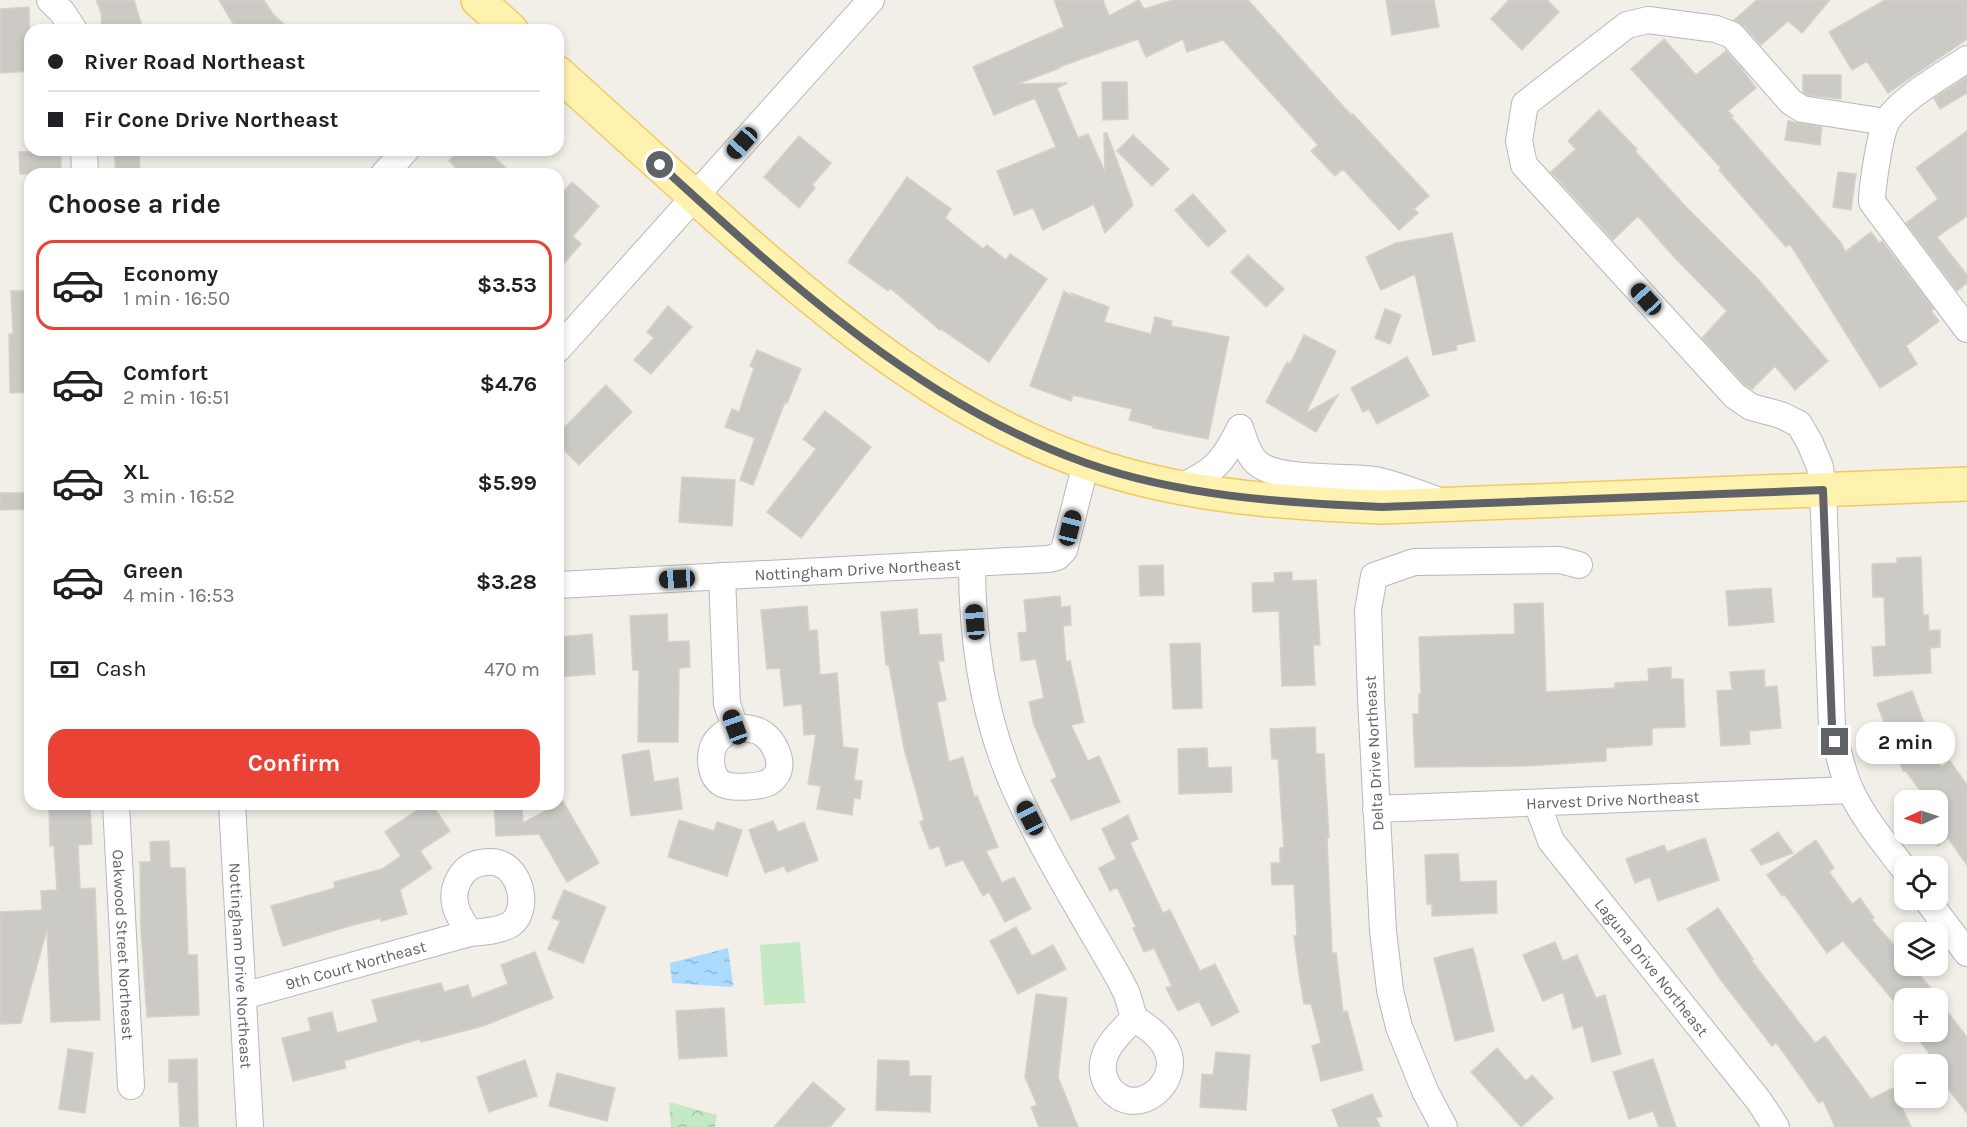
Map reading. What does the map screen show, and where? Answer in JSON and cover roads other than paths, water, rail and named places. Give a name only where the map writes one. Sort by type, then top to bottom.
[{"type":"main road","points":[[478,0],[504,24]]},
{"type":"main road","points":[[564,78],[694,196],[836,319],[894,362],[956,401],[1012,432],[1086,463],[1132,477],[1214,494],[1328,505],[1382,507],[1967,484]]},
{"type":"street","points":[[50,0],[70,24]]},
{"type":"street","points":[[564,342],[871,0]]},
{"type":"street","points":[[1886,122],[1802,109],[1791,102],[1732,35],[1716,28],[1648,20],[1627,25],[1525,104],[1519,141],[1524,165],[1735,396],[1751,407],[1781,415],[1799,424],[1810,443],[1820,467],[1823,490],[1832,726],[1839,758],[1850,790],[1894,856]]},
{"type":"street","points":[[1967,59],[1900,105],[1886,122],[1872,185],[1872,202],[1967,329]]},
{"type":"street","points":[[390,168],[400,156]]},
{"type":"street","points":[[1180,487],[1202,477],[1217,465],[1227,453],[1240,428],[1256,462],[1272,471],[1375,480],[1451,505]]},
{"type":"street","name":"Nottingham Drive Northeast","points":[[564,585],[1048,559],[1064,550],[1086,463]]},
{"type":"street","name":"Delta Drive Northeast","points":[[1444,1127],[1425,1090],[1399,1027],[1390,990],[1383,931],[1368,610],[1374,576],[1414,562],[1560,560],[1579,565]]},
{"type":"street","points":[[972,563],[976,639],[982,679],[1002,755],[1016,791],[1047,852],[1120,980],[1134,1018]]},
{"type":"street","points":[[722,576],[726,704],[735,727]]},
{"type":"street","name":"Harvest Drive Northeast","points":[[1376,809],[1850,790]]},
{"type":"street","name":"Laguna Drive Northeast","points":[[1537,803],[1551,841],[1759,1101],[1776,1127]]},
{"type":"street","name":"Oakwood Street Northeast","points":[[116,810],[130,1086]]},
{"type":"street","name":"Nottingham Drive Northeast","points":[[232,810],[250,1127]]},
{"type":"street","points":[[1935,910],[1967,952]]},
{"type":"street","name":"9th Court Northeast","points":[[243,996],[470,933]]},
{"type":"water","points":[[728,948],[733,985],[731,987],[672,983],[670,963]]}]
